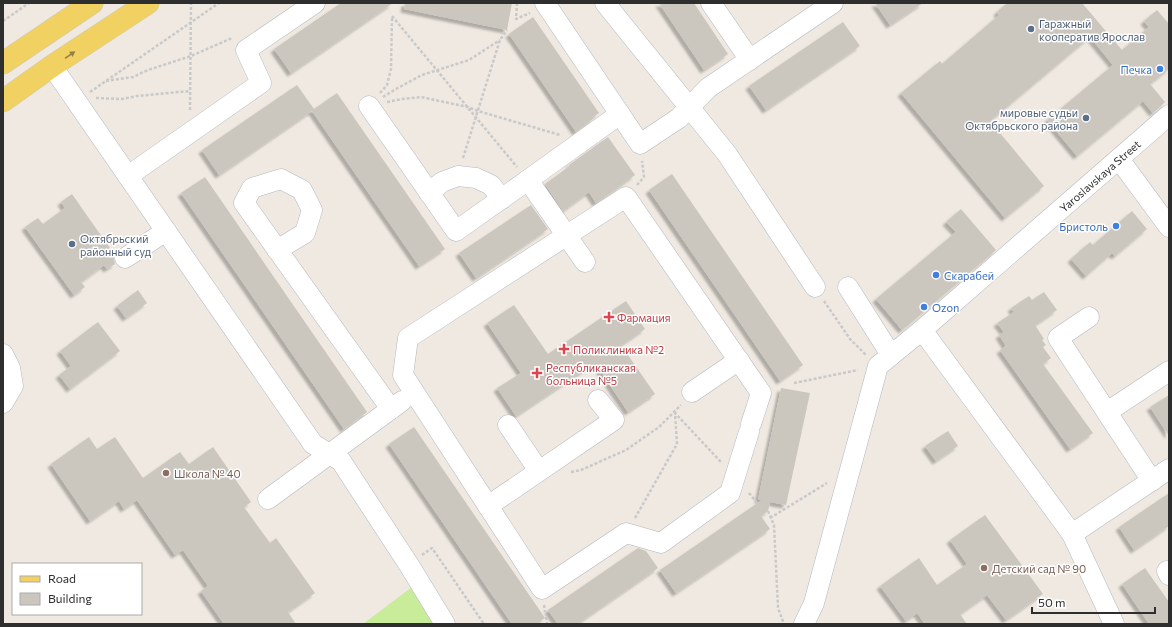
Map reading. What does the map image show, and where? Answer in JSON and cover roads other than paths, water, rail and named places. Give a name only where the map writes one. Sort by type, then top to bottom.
[{"type":"main road","points":[[3,63],[92,3]]},
{"type":"main road","points":[[3,101],[52,66],[148,3]]},
{"type":"main road","points":[[28,46],[52,66]]},
{"type":"street","points":[[128,176],[261,83],[246,50],[315,3]]},
{"type":"street","points":[[545,3],[640,144],[679,118],[708,88],[833,3]]},
{"type":"street","points":[[605,3],[726,154],[815,287]]},
{"type":"street","points":[[711,3],[750,60]]},
{"type":"street","points":[[52,66],[313,444],[341,461],[410,565],[445,624]]},
{"type":"street","points":[[369,106],[456,231],[620,114]]},
{"type":"street","name":"Yaroslavskaya Street","points":[[885,361],[1169,115]]},
{"type":"street","points":[[1119,159],[1169,227]]},
{"type":"street","points":[[429,193],[442,182],[458,176],[476,178],[491,186],[502,199]]},
{"type":"street","points":[[528,180],[585,262]]},
{"type":"street","points":[[626,197],[761,393],[730,493],[661,543],[626,534],[542,589],[403,375],[408,338],[567,236],[626,197]]},
{"type":"street","points":[[125,258],[166,230]]},
{"type":"street","points":[[277,250],[391,409]]},
{"type":"street","points":[[804,624],[814,603],[850,470],[885,361],[848,287]]},
{"type":"street","points":[[1089,317],[1058,338],[1152,481]]},
{"type":"street","points":[[922,330],[1072,534],[1114,624]]},
{"type":"street","points":[[3,354],[10,368],[13,386],[5,409]]},
{"type":"street","points":[[692,392],[739,360]]},
{"type":"street","points":[[1107,412],[1169,370]]},
{"type":"street","points":[[268,499],[415,393]]},
{"type":"street","points":[[488,506],[614,420],[598,400]]},
{"type":"street","points":[[508,424],[539,471]]},
{"type":"street","points":[[1072,534],[1169,469]]},
{"type":"place","name":"Гаражный кооператив Ярослав","points":[[1031,29]]},
{"type":"place","name":"Печка","points":[[1160,69]]},
{"type":"place","name":"мировые судьи Октябрьского района","points":[[1086,118]]},
{"type":"place","name":"Бристоль","points":[[1116,226]]},
{"type":"place","name":"Октябрьский районный суд","points":[[72,244]]},
{"type":"place","name":"Скарабей","points":[[936,275]]},
{"type":"place","name":"Ozon","points":[[924,307]]},
{"type":"place","name":"Фармация","points":[[609,317]]},
{"type":"place","name":"Поликлиника №2","points":[[564,349]]},
{"type":"place","name":"Республиканская больница №5","points":[[537,373]]},
{"type":"place","name":"Школа № 40","points":[[166,473]]},
{"type":"place","name":"Детский сад № 90","points":[[984,568]]}]
